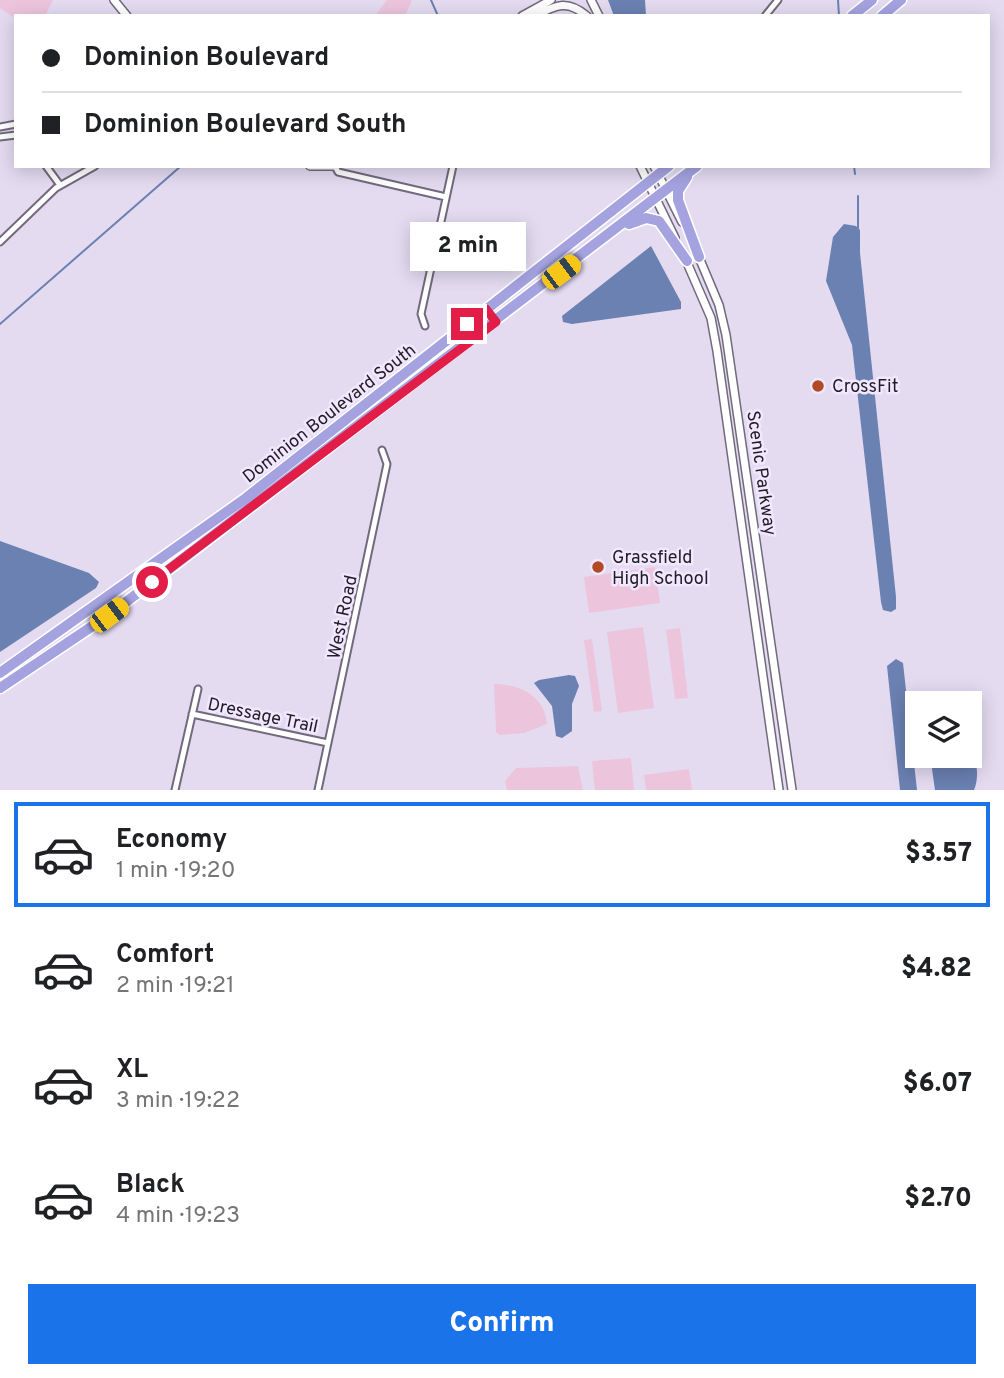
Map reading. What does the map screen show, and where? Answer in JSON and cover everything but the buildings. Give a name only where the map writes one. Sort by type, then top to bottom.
[{"type":"highway","points":[[855,14],[872,0]]},
{"type":"highway","points":[[884,14],[901,0]]},
{"type":"highway","points":[[0,688],[109,615],[695,168]]},
{"type":"highway","points":[[696,168],[683,181],[678,200],[699,257]]},
{"type":"highway","name":"Dominion Boulevard South","points":[[0,673],[246,498],[648,180],[656,170]]},
{"type":"highway","points":[[596,245],[611,239],[638,219],[653,218],[664,225],[687,261]]},
{"type":"highway","points":[[486,309],[496,322]]},
{"type":"street","points":[[114,0],[125,14]]},
{"type":"street","points":[[526,14],[551,0]]},
{"type":"street","points":[[767,14],[778,0]]},
{"type":"street","points":[[539,14],[567,1],[576,3],[585,14]]},
{"type":"street","points":[[47,168],[60,186]]},
{"type":"street","points":[[0,242],[60,186],[92,168]]},
{"type":"street","points":[[337,168],[338,172],[446,197]]},
{"type":"street","points":[[425,326],[421,314],[453,168]]},
{"type":"street","name":"Scenic Parkway","points":[[641,168],[687,261],[711,318],[779,790]]},
{"type":"street","name":"Scenic Parkway","points":[[656,170],[699,257],[719,305],[726,335],[792,790]]},
{"type":"street","name":"West Road","points":[[318,790],[387,464],[382,450]]},
{"type":"street","points":[[175,790],[198,689]]},
{"type":"street","name":"Dressage Trail","points":[[192,714],[328,743]]},
{"type":"shaded area","points":[[0,0],[53,0],[46,14],[14,14],[14,18],[0,8]]},
{"type":"shaded area","points":[[387,0],[412,0],[406,14],[376,14]]},
{"type":"shaded area","points":[[655,567],[660,603],[589,613],[584,577]]},
{"type":"shaded area","points":[[643,627],[654,708],[618,713],[607,632]]},
{"type":"shaded area","points":[[680,628],[688,698],[675,699],[666,630]]},
{"type":"shaded area","points":[[592,639],[602,711],[594,712],[584,640]]},
{"type":"shaded area","points":[[494,684],[513,686],[530,694],[542,706],[547,724],[524,733],[500,735],[496,732]]},
{"type":"shaded area","points":[[631,758],[634,790],[595,790],[592,761]]},
{"type":"shaded area","points":[[578,766],[583,790],[507,790],[505,781],[516,768]]},
{"type":"shaded area","points":[[689,769],[692,790],[646,790],[644,775]]},
{"type":"water","points":[[608,0],[645,0],[646,14],[613,14]]},
{"type":"water","points":[[844,224],[856,226],[860,230],[860,253],[896,597],[896,609],[891,612],[883,610],[881,602],[852,345],[826,281],[833,237]]},
{"type":"water","points":[[651,246],[681,302],[681,309],[572,324],[563,322],[562,316]]},
{"type":"water","points":[[0,541],[89,573],[99,582],[96,588],[0,652]]},
{"type":"water","points":[[896,659],[903,663],[906,691],[905,768],[915,768],[917,790],[900,790],[887,666]]},
{"type":"water","points":[[575,676],[579,686],[572,704],[572,731],[562,738],[556,736],[552,706],[534,683]]},
{"type":"water","points":[[977,768],[974,790],[935,790],[932,769]]},
{"type":"waterway","points":[[431,0],[437,14]]},
{"type":"waterway","points":[[838,0],[839,14]]},
{"type":"waterway","points":[[0,324],[179,168]]},
{"type":"waterway","points":[[854,168],[855,174]]},
{"type":"waterway","points":[[858,196],[858,228]]},
{"type":"place","name":"CrossFit","points":[[818,386]]},
{"type":"place","name":"Grassfield High School","points":[[598,567]]},
{"type":"route","points":[[152,582],[496,322],[486,309],[467,324]]}]
